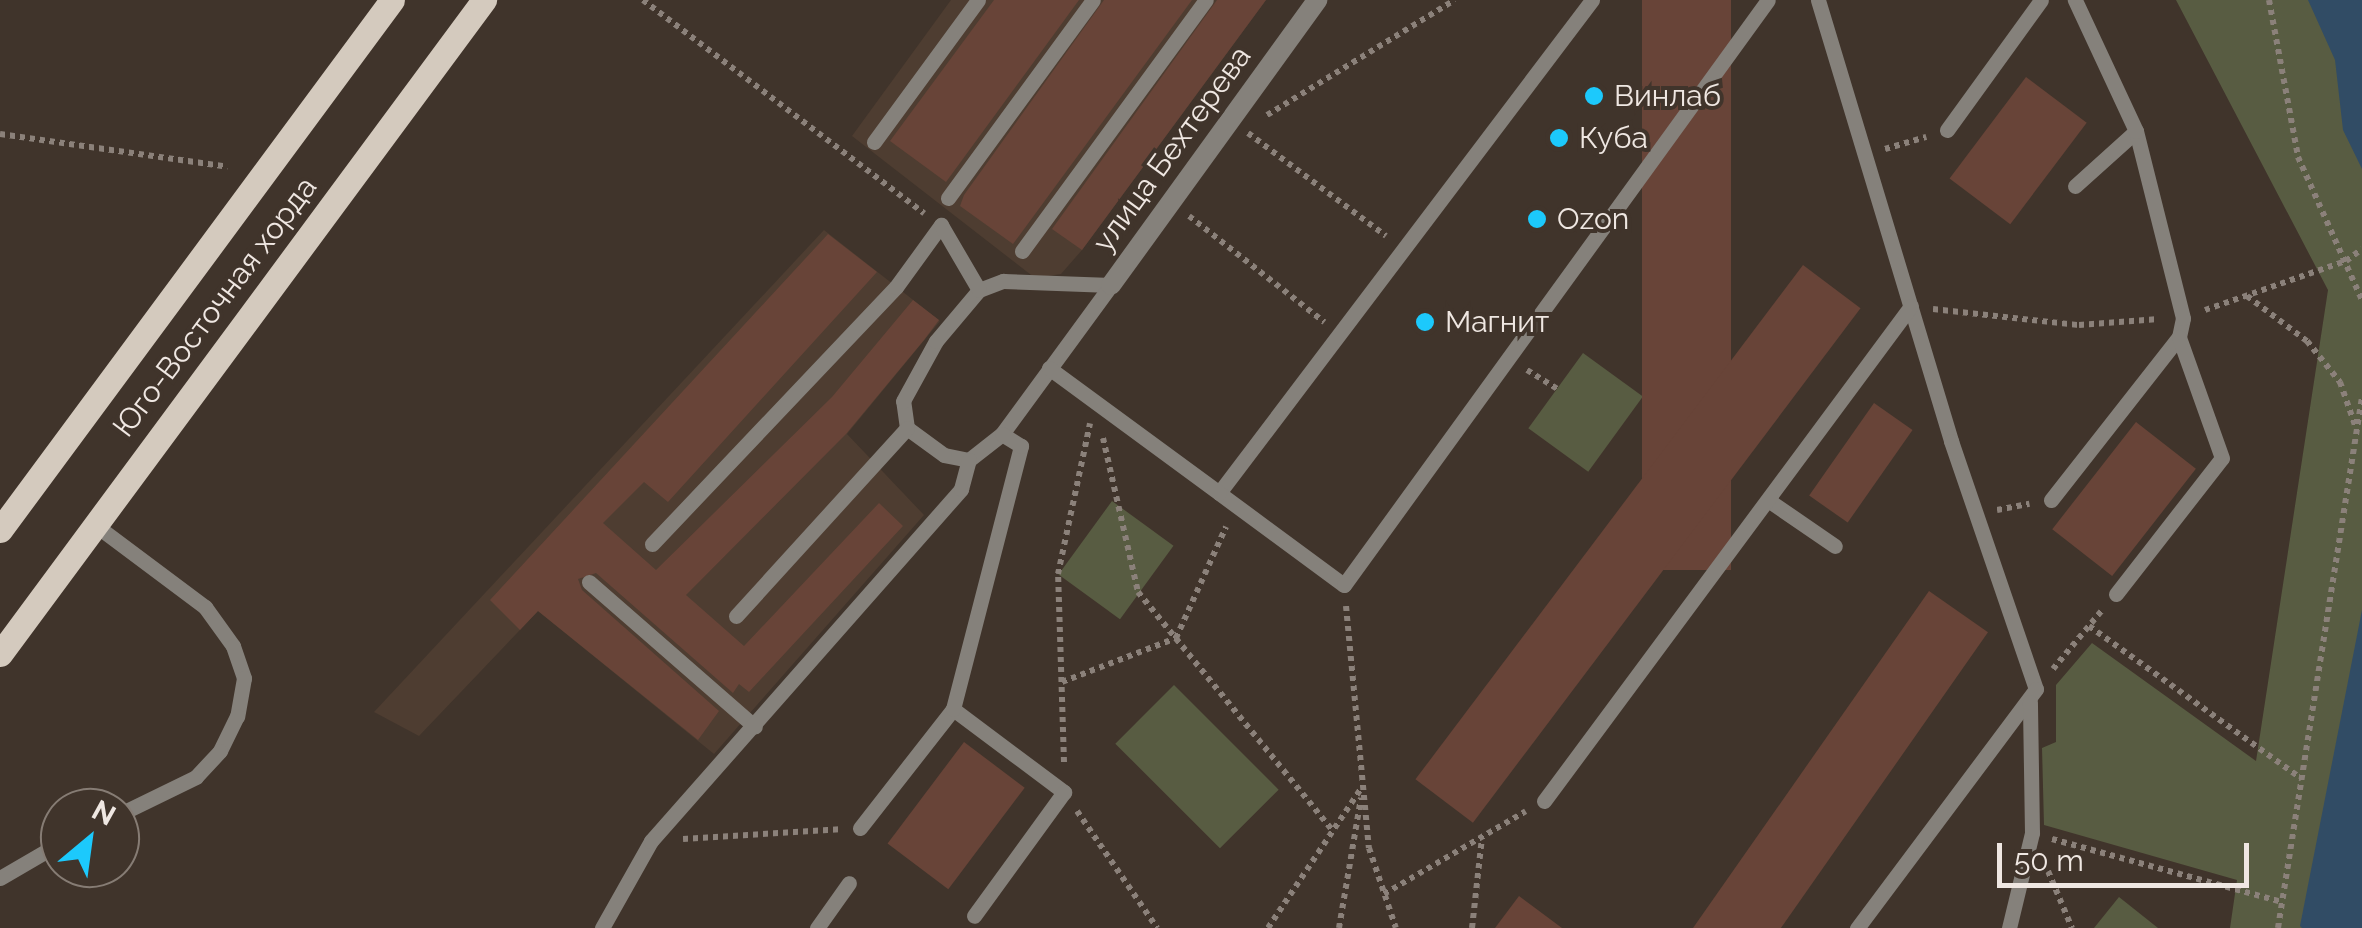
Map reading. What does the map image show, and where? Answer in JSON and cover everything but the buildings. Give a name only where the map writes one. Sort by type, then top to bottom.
[{"type":"main road","name":"Юго-Восточная хорда","points":[[0,530],[392,0]]},
{"type":"main road","name":"Юго-Восточная хорда","points":[[0,654],[484,0]]},
{"type":"street","name":"улица Бехтерева","points":[[1111,284],[1318,0]]},
{"type":"lane","points":[[874,142],[978,0]]},
{"type":"lane","points":[[948,198],[1093,0]]},
{"type":"lane","points":[[1022,250],[1206,0]]},
{"type":"lane","points":[[1219,494],[1592,0]]},
{"type":"lane","points":[[1049,368],[1344,585],[1768,0]]},
{"type":"lane","points":[[1818,0],[2033,695],[2032,834],[2009,928]]},
{"type":"lane","points":[[1947,130],[2041,0]]},
{"type":"lane","points":[[2075,0],[2136,131],[2182,318],[2179,337],[2222,458],[2116,594]]},
{"type":"lane","points":[[2075,186],[2136,131]]},
{"type":"lane","points":[[652,544],[896,287],[942,225],[979,290]]},
{"type":"lane","points":[[969,460],[944,455],[907,428],[903,401],[913,374],[979,290],[1003,281],[1111,284]]},
{"type":"lane","points":[[602,928],[652,841],[961,490],[969,460],[1002,434],[1111,284]]},
{"type":"lane","points":[[1544,800],[1911,306]]},
{"type":"lane","points":[[2052,500],[2179,337]]},
{"type":"lane","points":[[736,616],[907,428]]},
{"type":"lane","points":[[860,828],[953,708],[1021,446],[1002,434]]},
{"type":"lane","points":[[1768,500],[1836,546]]},
{"type":"lane","points":[[94,524],[205,607],[233,646],[244,678],[237,716],[196,777],[140,804]]},
{"type":"lane","points":[[589,582],[755,727]]},
{"type":"lane","points":[[1857,928],[2033,695]]},
{"type":"lane","points":[[953,708],[1064,792],[974,916]]},
{"type":"lane","points":[[0,878],[40,855]]},
{"type":"lane","points":[[817,928],[849,883]]},
{"type":"path","points":[[643,0],[942,225]]},
{"type":"path","points":[[1254,124],[1455,0]]},
{"type":"path","points":[[2268,0],[2298,157],[2362,300]]},
{"type":"path","points":[[1865,156],[1947,130]]},
{"type":"path","points":[[1248,132],[1404,250]]},
{"type":"path","points":[[0,134],[225,171],[237,155]]},
{"type":"path","points":[[1188,216],[1341,335]]},
{"type":"path","points":[[1911,306],[2079,324],[2182,318],[2346,261],[2362,249]]},
{"type":"path","points":[[2246,296],[2307,341],[2340,382],[2357,430]]},
{"type":"path","points":[[1509,358],[1557,389]]},
{"type":"path","points":[[2278,928],[2362,397]]},
{"type":"path","points":[[1094,402],[1138,592],[1332,832]]},
{"type":"path","points":[[1094,402],[1058,574],[1064,792],[1157,928]]},
{"type":"path","points":[[1976,514],[2052,500]]},
{"type":"path","points":[[1062,682],[1176,638],[1236,506]]},
{"type":"path","points":[[1344,585],[1369,848],[1396,928]]},
{"type":"path","points":[[2033,695],[2116,594]]},
{"type":"path","points":[[2089,626],[2302,779]]},
{"type":"path","points":[[1268,928],[1363,786]]},
{"type":"path","points":[[1339,928],[1363,786]]},
{"type":"path","points":[[1384,894],[1544,800]]},
{"type":"path","points":[[652,841],[860,828]]},
{"type":"path","points":[[2032,834],[2282,902]]},
{"type":"path","points":[[2032,834],[2072,928]]},
{"type":"path","points":[[1472,928],[1482,837]]},
{"type":"shaded area","points":[[951,0],[1266,0],[1082,250],[1061,274],[1035,278],[852,136]]},
{"type":"shaded area","points":[[824,230],[940,321],[847,434],[924,515],[714,754],[538,611],[419,736],[374,712]]},
{"type":"green space","points":[[2176,0],[2362,0],[2362,928],[2230,928],[2237,880],[2044,825],[2042,748],[2056,742],[2056,685],[2092,643],[2256,761],[2328,290]]},
{"type":"green space","points":[[1583,353],[1643,396],[1588,472],[1528,428]]},
{"type":"green space","points":[[1112,501],[1173,546],[1120,619],[1059,575]]},
{"type":"green space","points":[[1174,685],[1279,790],[1220,848],[1115,744]]},
{"type":"green space","points":[[2119,897],[2158,928],[2094,928]]},
{"type":"water","points":[[2308,0],[2362,0],[2362,169],[2343,130],[2335,60]]},
{"type":"water","points":[[2362,610],[2362,928],[2302,928],[2300,926]]},
{"type":"place","name":"Винлаб","points":[[1594,96]]},
{"type":"place","name":"Куба","points":[[1559,138]]},
{"type":"place","name":"Ozon","points":[[1537,219]]},
{"type":"place","name":"Магнит","points":[[1425,322]]}]
